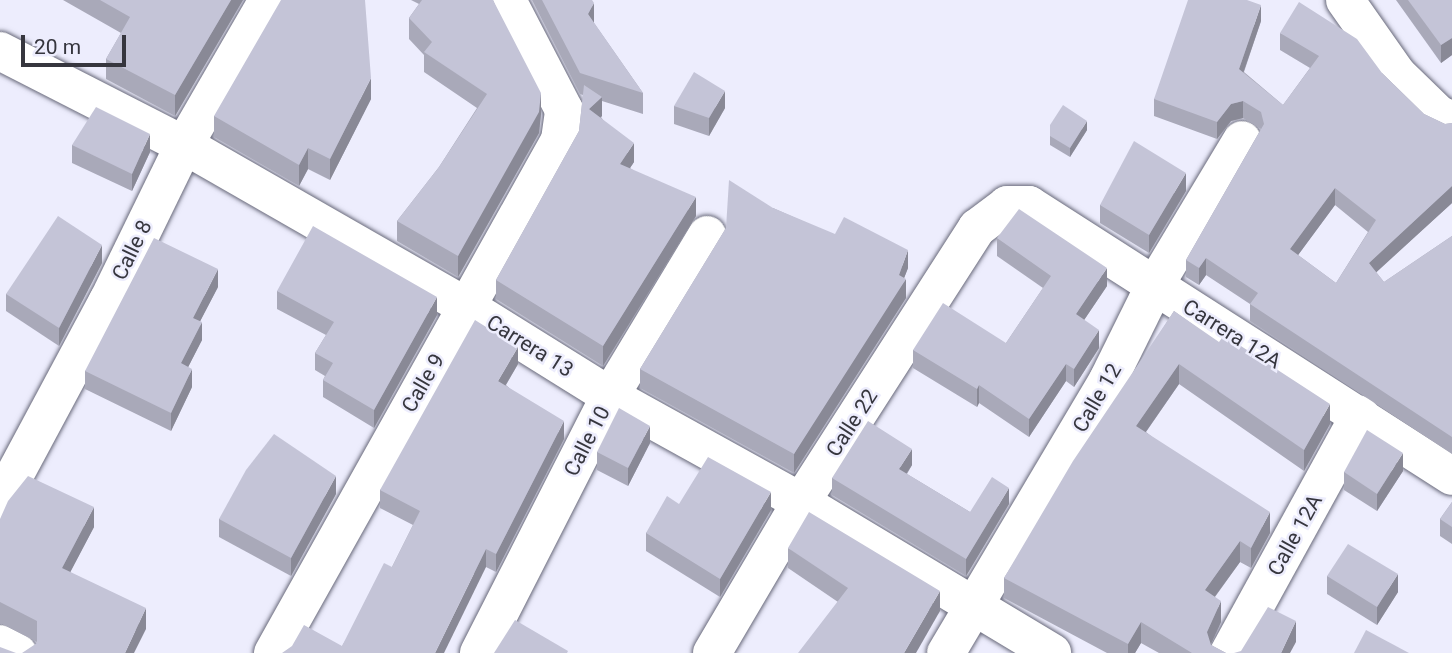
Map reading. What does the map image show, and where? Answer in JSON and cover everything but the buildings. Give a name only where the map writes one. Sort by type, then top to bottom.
[{"type":"street","name":"Calle 8","points":[[0,502],[108,301],[184,145],[268,0]]},
{"type":"street","name":"Calle 9","points":[[274,653],[560,140],[564,110],[507,0]]},
{"type":"street","points":[[1345,0],[1397,74],[1439,115],[1452,120]]},
{"type":"street","name":"Carrera 13","points":[[0,51],[184,145],[467,307],[610,396],[802,502],[973,609],[1052,653]]},
{"type":"street","name":"Calle 12","points":[[946,653],[1110,379],[1155,285],[1242,140]]},
{"type":"street","name":"Carrera 12A","points":[[1007,205],[1029,205],[1452,476]]},
{"type":"street","name":"Calle 22","points":[[712,653],[802,502],[977,228],[1007,205]]},
{"type":"street","name":"Calle 10","points":[[479,653],[610,396],[706,235]]},
{"type":"street","name":"Calle 12A","points":[[1229,653],[1360,415]]},
{"type":"street","points":[[0,644],[18,653]]}]
